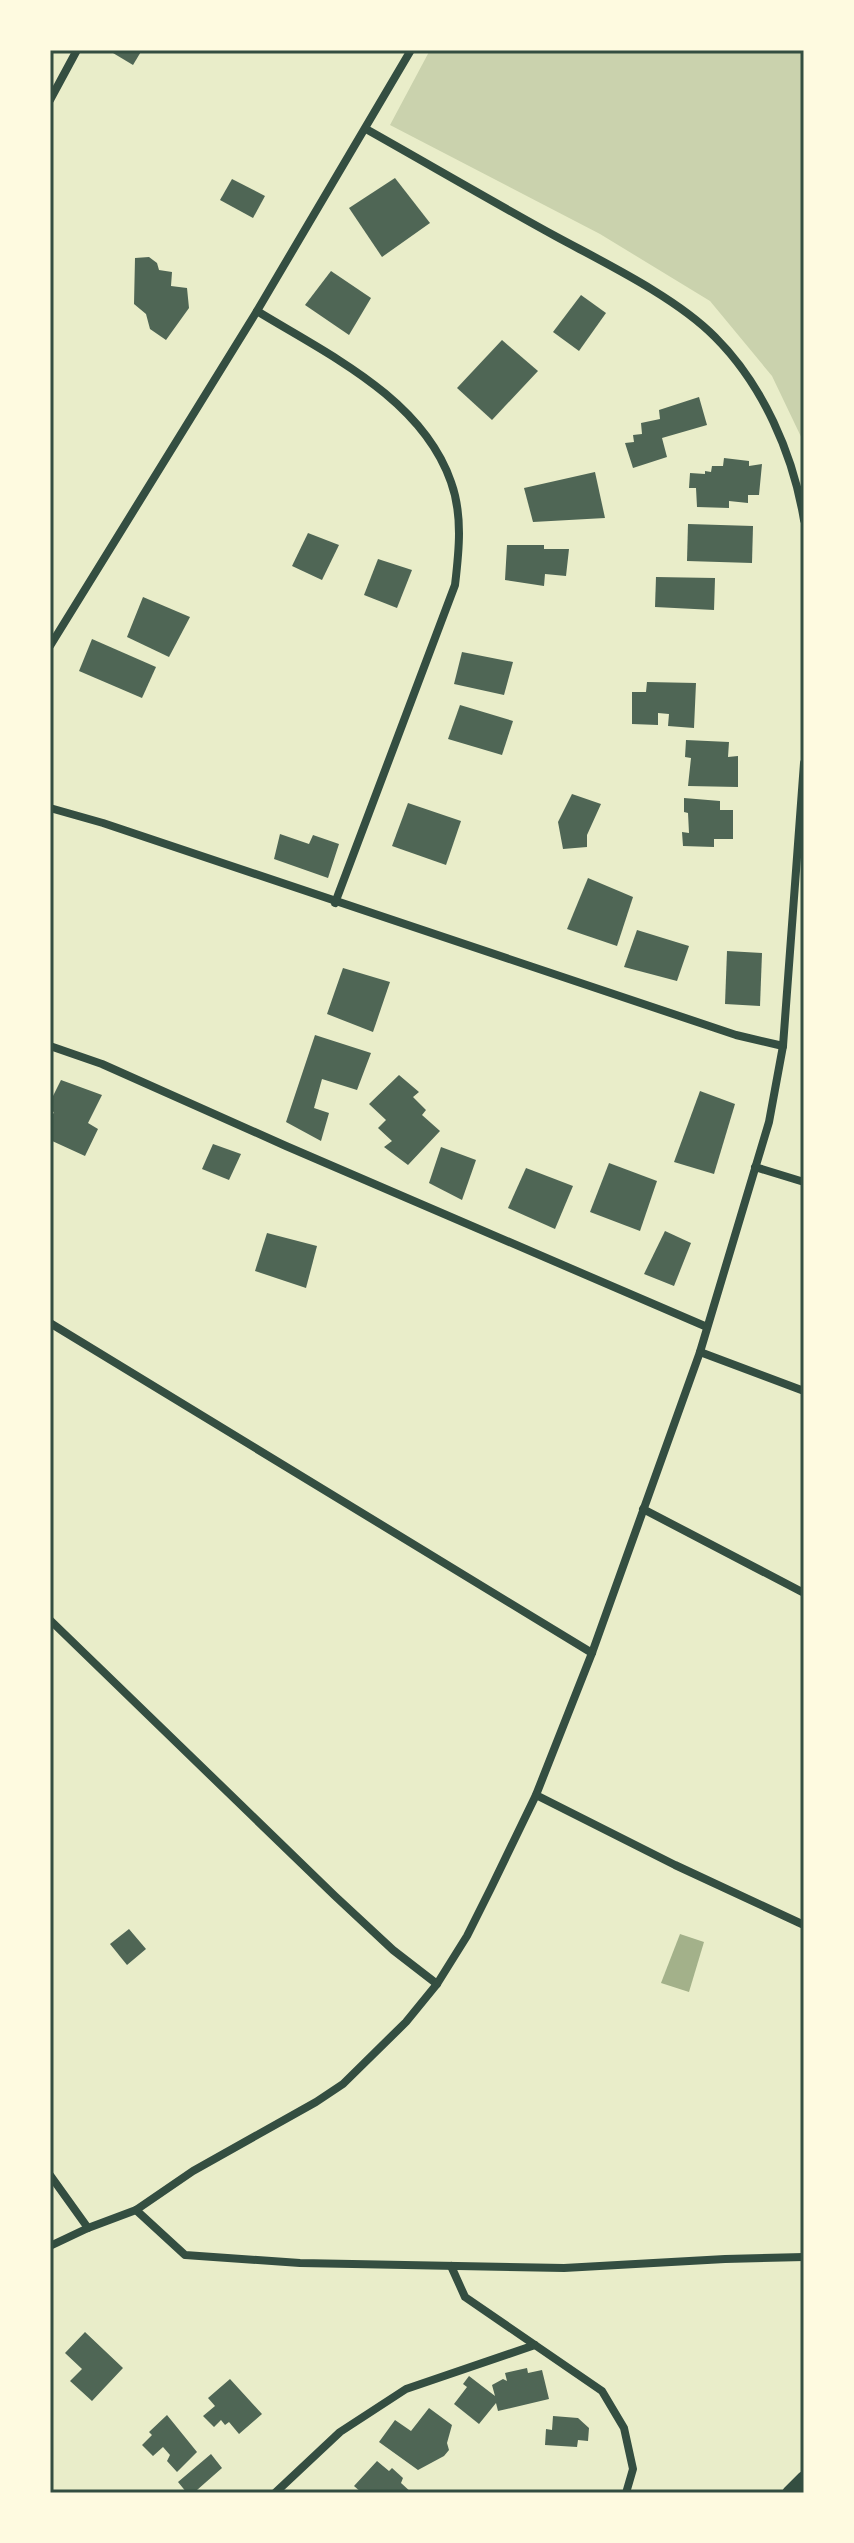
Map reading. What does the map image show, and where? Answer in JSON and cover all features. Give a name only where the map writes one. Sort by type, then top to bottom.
[{"type":"main road","points":[[789,2493],[804,2478]]},
{"type":"street","points":[[50,100],[77,50]]},
{"type":"street","points":[[50,646],[257,311],[411,50]]},
{"type":"street","points":[[366,129],[622,273],[714,336],[742,370],[775,426],[791,463],[804,520]]},
{"type":"street","points":[[257,311],[359,374],[412,419],[444,463],[457,505],[459,541],[455,585],[335,903]]},
{"type":"street","points":[[50,2246],[136,2210],[193,2171],[343,2084],[406,2022],[437,1984],[467,1936],[536,1795],[592,1653],[700,1352],[769,1122],[783,1046],[804,763]]},
{"type":"street","points":[[50,808],[103,823],[736,1035],[783,1046]]},
{"type":"street","points":[[50,1046],[102,1064],[707,1327]]},
{"type":"street","points":[[755,1167],[804,1182]]},
{"type":"street","points":[[50,1323],[592,1653]]},
{"type":"street","points":[[700,1352],[804,1391]]},
{"type":"street","points":[[643,1509],[804,1593]]},
{"type":"street","points":[[50,1620],[335,1896],[393,1950],[437,1984]]},
{"type":"street","points":[[536,1795],[804,1925]]},
{"type":"street","points":[[50,2175],[88,2228]]},
{"type":"street","points":[[136,2210],[185,2255],[300,2263],[564,2268],[804,2257]]},
{"type":"street","points":[[451,2266],[465,2297],[602,2391],[624,2428],[633,2469],[626,2493]]},
{"type":"street","points":[[275,2493],[340,2432],[406,2389],[535,2345]]},
{"type":"shaded area","points":[[430,50],[804,50],[804,443],[772,376],[710,301],[600,234],[390,125]]},
{"type":"shaded area","points":[[680,1934],[704,1942],[689,1992],[661,1983]]},
{"type":"building","points":[[108,50],[142,50],[133,65]]},
{"type":"building","points":[[395,178],[430,223],[382,257],[349,208]]},
{"type":"building","points":[[232,179],[265,196],[253,218],[220,200]]},
{"type":"building","points":[[149,257],[157,263],[159,270],[172,272],[171,286],[187,288],[189,308],[166,340],[150,329],[146,314],[134,304],[135,258]]},
{"type":"building","points":[[331,271],[371,298],[349,335],[305,305]]},
{"type":"building","points":[[581,295],[606,313],[579,351],[553,332]]},
{"type":"building","points":[[502,340],[538,371],[492,420],[457,388]]},
{"type":"building","points":[[699,397],[707,425],[662,438],[667,457],[633,468],[625,443],[634,442],[633,435],[642,434],[641,423],[660,419],[659,410]]},
{"type":"building","points":[[724,458],[749,461],[749,466],[762,464],[759,495],[748,495],[748,503],[729,501],[729,508],[697,507],[696,488],[689,488],[690,473],[711,472],[712,466],[723,466]]},
{"type":"building","points":[[595,472],[605,518],[533,522],[524,488]]},
{"type":"building","points":[[688,524],[753,526],[752,563],[687,561]]},
{"type":"building","points":[[308,533],[339,545],[322,580],[292,566]]},
{"type":"building","points":[[507,545],[569,549],[566,576],[545,574],[544,586],[505,580]]},
{"type":"building","points":[[378,559],[412,570],[397,608],[364,595]]},
{"type":"building","points":[[656,577],[715,578],[714,610],[655,607]]},
{"type":"building","points":[[143,597],[190,617],[169,657],[127,637]]},
{"type":"building","points":[[92,639],[156,667],[142,698],[79,671]]},
{"type":"building","points":[[462,652],[513,662],[504,695],[454,684]]},
{"type":"building","points":[[647,682],[696,683],[694,728],[668,726],[669,714],[658,713],[658,725],[632,724],[632,692],[646,692]]},
{"type":"building","points":[[460,705],[513,721],[502,755],[448,739]]},
{"type":"building","points":[[686,740],[729,742],[728,757],[738,756],[738,787],[688,786],[691,758],[685,757]]},
{"type":"building","points":[[572,794],[601,804],[587,835],[587,847],[563,849],[558,822]]},
{"type":"building","points":[[684,798],[720,801],[720,810],[733,810],[733,839],[714,839],[714,847],[683,846],[682,832],[689,833]]},
{"type":"building","points":[[408,803],[461,821],[446,865],[392,846]]},
{"type":"building","points":[[280,834],[309,844],[313,835],[339,844],[328,878],[274,859]]},
{"type":"building","points":[[588,878],[633,897],[617,946],[567,929]]},
{"type":"building","points":[[637,930],[689,946],[677,981],[624,967]]},
{"type":"building","points":[[727,951],[762,953],[760,1006],[725,1004]]},
{"type":"building","points":[[343,968],[390,982],[373,1032],[327,1014]]},
{"type":"building","points":[[315,1035],[371,1053],[357,1090],[322,1079],[314,1108],[329,1113],[321,1141],[286,1122]]},
{"type":"building","points":[[399,1075],[419,1092],[413,1097],[426,1110],[422,1115],[440,1131],[408,1165],[384,1147],[392,1141],[378,1128],[386,1120],[369,1104]]},
{"type":"building","points":[[61,1080],[102,1095],[88,1123],[98,1129],[85,1156],[50,1140],[50,1121],[54,1112],[50,1111],[50,1102]]},
{"type":"building","points":[[700,1091],[735,1104],[714,1174],[674,1162]]},
{"type":"building","points":[[213,1144],[241,1154],[229,1180],[202,1169]]},
{"type":"building","points":[[441,1147],[476,1160],[462,1200],[429,1183]]},
{"type":"building","points":[[609,1163],[657,1181],[640,1231],[590,1212]]},
{"type":"building","points":[[526,1168],[573,1186],[555,1229],[508,1208]]},
{"type":"building","points":[[665,1231],[691,1243],[674,1286],[644,1274]]},
{"type":"building","points":[[267,1233],[317,1246],[306,1288],[255,1271]]},
{"type":"building","points":[[129,1929],[146,1949],[127,1965],[110,1944]]},
{"type":"building","points":[[85,2332],[123,2368],[92,2401],[70,2381],[82,2369],[65,2353]]},
{"type":"building","points":[[527,2368],[528,2373],[542,2370],[549,2399],[498,2411],[496,2403],[479,2424],[454,2404],[467,2387],[463,2384],[469,2376],[495,2396],[492,2385],[503,2379],[507,2381],[505,2373]]},
{"type":"building","points":[[230,2379],[262,2414],[239,2434],[229,2422],[225,2425],[221,2420],[214,2427],[203,2416],[215,2406],[208,2398]]},
{"type":"building","points":[[429,2408],[452,2425],[447,2443],[449,2450],[418,2470],[379,2442],[395,2420],[411,2431]]},
{"type":"building","points":[[167,2415],[197,2452],[177,2472],[167,2461],[170,2455],[163,2447],[153,2456],[142,2445],[152,2435],[149,2432]]},
{"type":"building","points":[[553,2416],[578,2418],[589,2428],[588,2441],[578,2440],[577,2447],[545,2445],[546,2429],[552,2430]]},
{"type":"building","points":[[211,2454],[222,2468],[197,2490],[199,2493],[187,2493],[178,2482]]},
{"type":"building","points":[[377,2461],[403,2478],[401,2483],[412,2493],[362,2493],[354,2486]]}]
